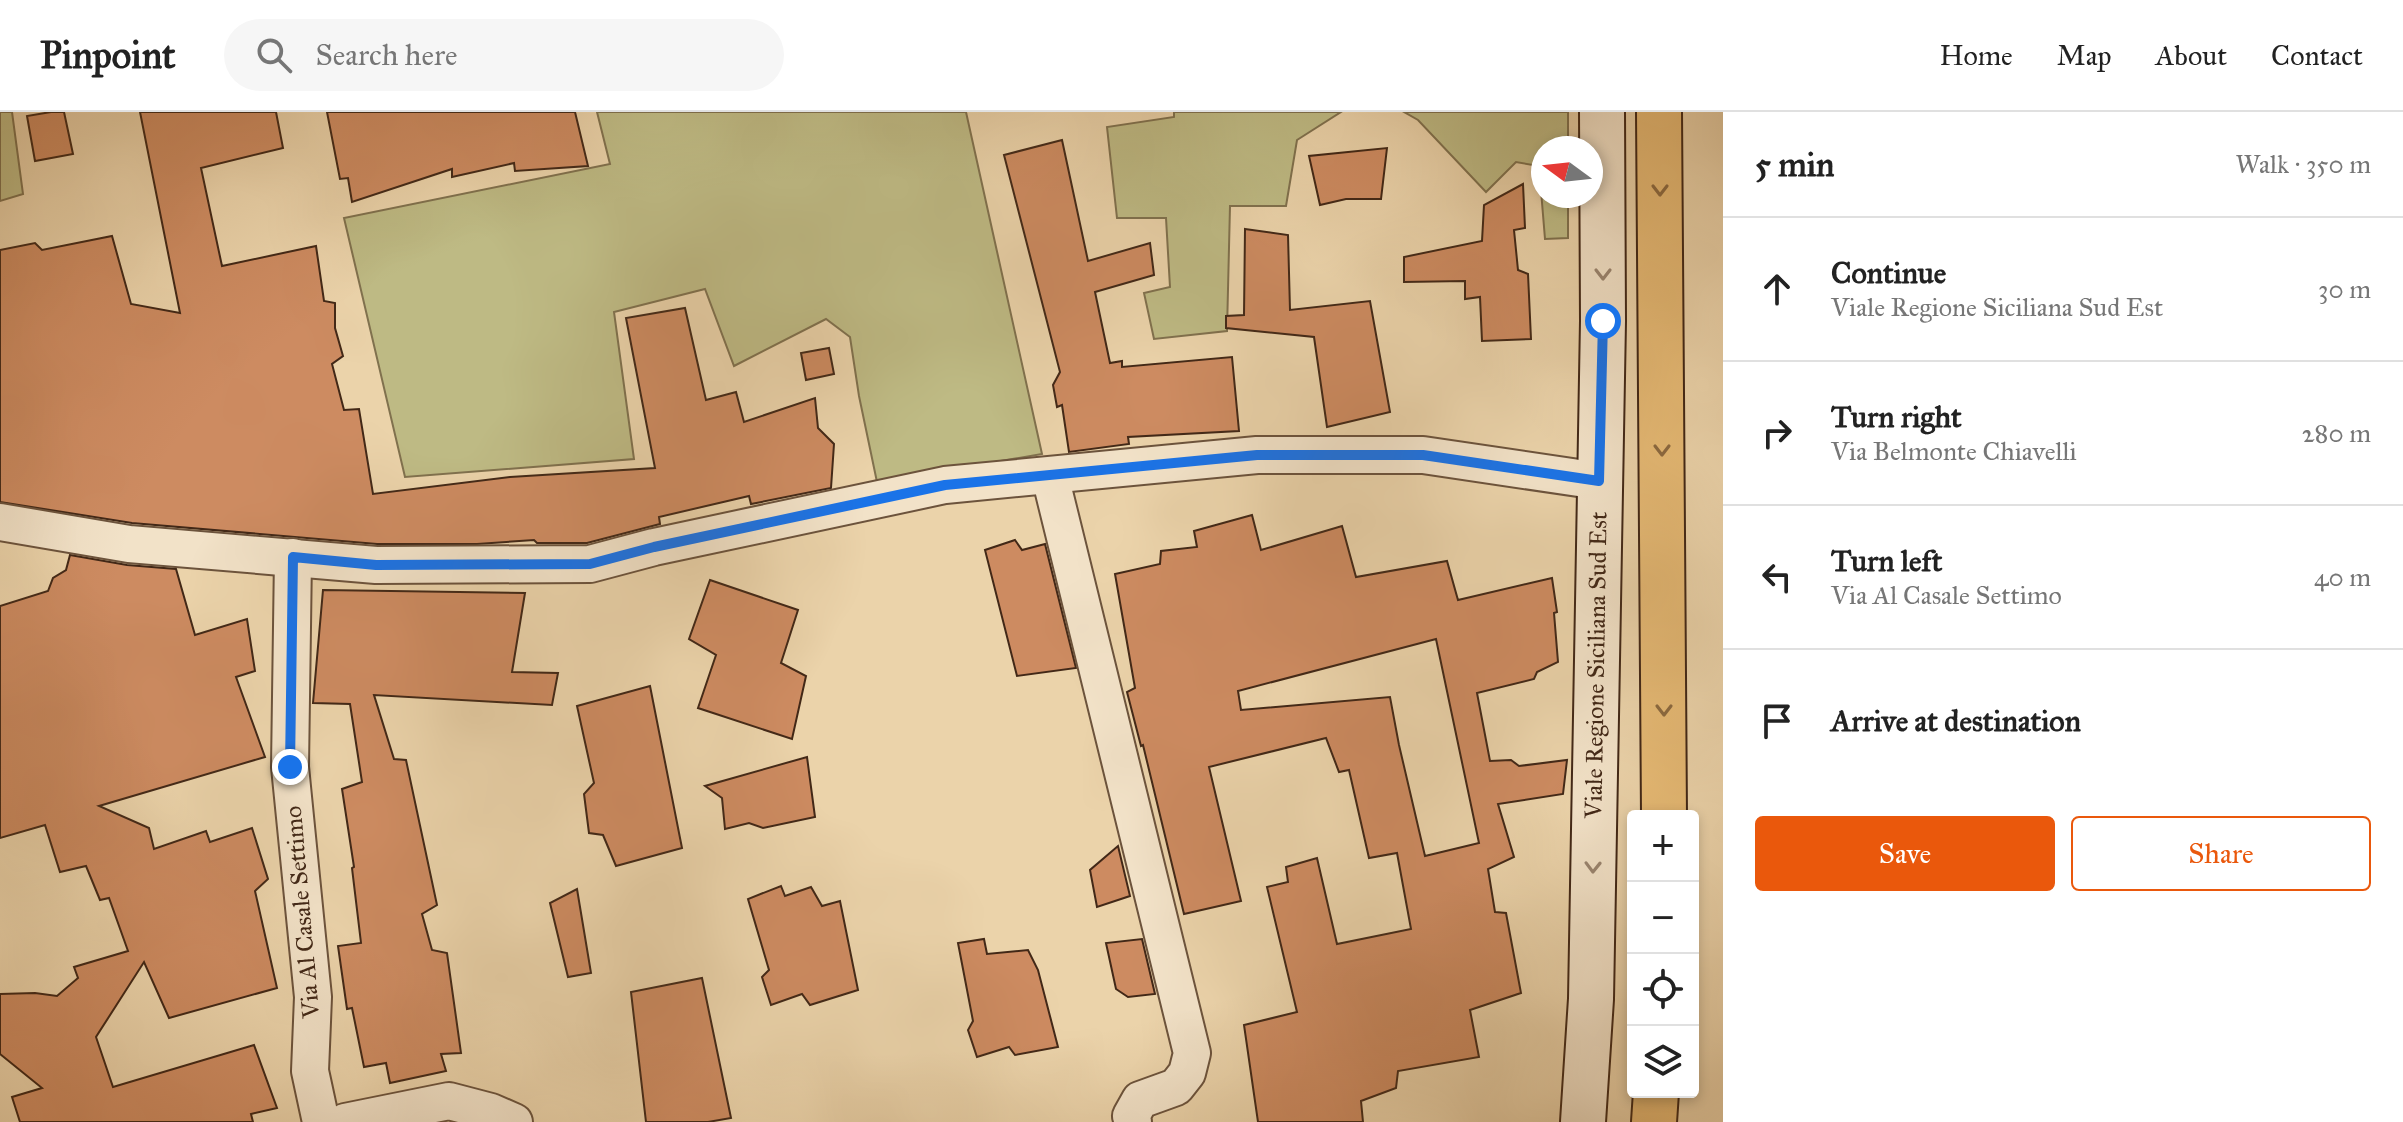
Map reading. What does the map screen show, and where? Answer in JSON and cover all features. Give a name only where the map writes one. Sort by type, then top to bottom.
[{"type":"main road","points":[[1659,112],[1664,810]]},
{"type":"main road","points":[[1654,1122],[1656,1098]]},
{"type":"street","name":"Viale Regione Siciliana Sud Est","points":[[1583,1122],[1591,999],[1603,321],[1602,112]]},
{"type":"street","points":[[0,522],[129,544],[376,565],[590,564],[654,547],[945,485],[1257,455],[1423,455],[1599,481]]},
{"type":"street","points":[[1050,476],[1192,1053],[1187,1073],[1176,1087],[1140,1100],[1131,1116],[1133,1122]]},
{"type":"street","name":"Via Al Casale Settimo","points":[[293,557],[290,767],[313,997],[310,1071],[321,1122]]},
{"type":"street","points":[[345,1122],[449,1101],[491,1112],[514,1122]]},
{"type":"shaded area","points":[[0,112],[12,112],[23,194],[0,201]]},
{"type":"shaded area","points":[[597,112],[966,112],[1042,454],[877,482],[850,337],[826,319],[734,366],[705,289],[614,312],[634,459],[405,477],[344,218],[610,164]]},
{"type":"shaded area","points":[[1174,112],[1341,112],[1297,140],[1286,206],[1230,206],[1227,331],[1154,339],[1144,293],[1170,287],[1166,218],[1117,218],[1107,127],[1174,117]]},
{"type":"shaded area","points":[[1404,112],[1568,112],[1568,136],[1531,136],[1531,165],[1516,162],[1486,192],[1418,120]]},
{"type":"shaded area","points":[[1542,208],[1568,208],[1568,238],[1545,239]]},
{"type":"building","points":[[64,112],[73,154],[35,161],[27,116]]},
{"type":"building","points":[[140,112],[276,112],[283,148],[201,168],[222,266],[316,246],[324,301],[335,303],[335,328],[343,356],[332,364],[344,410],[359,409],[373,494],[510,477],[655,468],[626,318],[685,308],[706,400],[736,392],[744,422],[815,398],[818,428],[834,444],[831,488],[751,504],[749,496],[659,517],[660,524],[587,543],[537,543],[534,540],[477,544],[377,544],[132,523],[0,502],[0,250],[35,243],[42,250],[112,236],[131,304],[180,313]]},
{"type":"building","points":[[327,112],[575,112],[588,166],[515,171],[514,163],[452,177],[452,169],[352,202],[348,178],[340,179]]},
{"type":"building","points":[[1062,140],[1088,261],[1150,243],[1154,275],[1095,292],[1110,363],[1122,361],[1122,367],[1232,357],[1239,431],[1128,437],[1129,444],[1069,452],[1062,405],[1057,407],[1053,385],[1060,372],[1004,155]]},
{"type":"building","points":[[1387,148],[1381,199],[1346,199],[1320,205],[1309,156]]},
{"type":"building","points":[[1523,184],[1525,228],[1514,230],[1518,270],[1528,274],[1531,339],[1482,341],[1480,297],[1465,299],[1465,281],[1404,282],[1404,257],[1482,241],[1484,205]]},
{"type":"building","points":[[1245,229],[1288,235],[1290,310],[1370,301],[1390,412],[1327,427],[1314,337],[1226,328],[1226,316],[1244,315]]},
{"type":"building","points":[[829,348],[834,374],[806,380],[801,353]]},
{"type":"building","points":[[1252,515],[1261,550],[1342,526],[1356,577],[1447,561],[1458,600],[1552,578],[1557,612],[1554,613],[1558,662],[1537,672],[1534,679],[1477,693],[1490,761],[1511,760],[1519,766],[1567,760],[1563,794],[1498,804],[1514,857],[1488,869],[1495,912],[1506,913],[1521,993],[1470,1010],[1479,1057],[1398,1071],[1396,1088],[1361,1101],[1363,1122],[1258,1122],[1244,1025],[1297,1012],[1267,887],[1288,882],[1286,867],[1317,858],[1337,944],[1411,929],[1397,853],[1369,858],[1349,770],[1339,772],[1326,738],[1209,767],[1241,901],[1184,914],[1127,692],[1135,688],[1115,574],[1160,564],[1161,551],[1197,547],[1194,531]],"holes":[[[1436,639],[1479,843],[1425,856],[1390,697],[1241,710],[1238,691]]]},
{"type":"building","points":[[1015,540],[1022,550],[1045,544],[1076,668],[1017,676],[985,550]]},
{"type":"building","points":[[70,555],[127,565],[176,569],[195,635],[247,619],[255,671],[236,677],[265,757],[99,806],[149,828],[154,849],[206,831],[210,842],[252,828],[268,879],[255,891],[277,988],[169,1018],[144,962],[96,1037],[113,1087],[254,1045],[277,1108],[251,1114],[253,1122],[20,1122],[12,1097],[42,1088],[0,1054],[0,994],[57,996],[78,978],[74,967],[128,951],[109,898],[100,900],[86,866],[60,872],[45,825],[0,838],[0,606],[48,591],[53,578],[66,570]]},
{"type":"building","points":[[710,580],[798,610],[781,663],[806,676],[792,739],[698,708],[716,655],[689,639]]},
{"type":"building","points":[[323,590],[525,593],[512,672],[558,673],[552,705],[374,695],[394,759],[406,760],[437,905],[422,914],[432,950],[447,953],[461,1053],[441,1054],[446,1071],[390,1083],[386,1063],[364,1067],[352,1008],[347,1009],[338,946],[361,943],[342,789],[362,782],[350,704],[313,703]]},
{"type":"building","points":[[650,686],[682,848],[616,866],[603,835],[589,833],[584,794],[594,783],[577,706]]},
{"type":"building","points":[[807,757],[815,817],[763,828],[749,823],[725,829],[722,798],[705,786]]},
{"type":"building","points":[[1118,846],[1130,896],[1097,907],[1090,870]]},
{"type":"building","points":[[781,886],[785,896],[811,887],[822,906],[840,901],[858,990],[810,1005],[802,994],[771,1005],[762,977],[769,970],[748,899]]},
{"type":"building","points":[[577,889],[591,973],[568,977],[550,903]]},
{"type":"building","points":[[984,939],[987,954],[1028,950],[1038,970],[1058,1047],[1015,1055],[1009,1047],[977,1057],[968,1030],[973,1021],[958,943]]},
{"type":"building","points":[[1142,939],[1155,994],[1128,997],[1116,989],[1106,943]]},
{"type":"building","points":[[702,978],[731,1118],[708,1122],[646,1122],[631,992]]},
{"type":"route","points":[[290,767],[293,557],[376,565],[590,564],[654,547],[945,485],[1257,455],[1423,455],[1599,481],[1603,321]]}]
